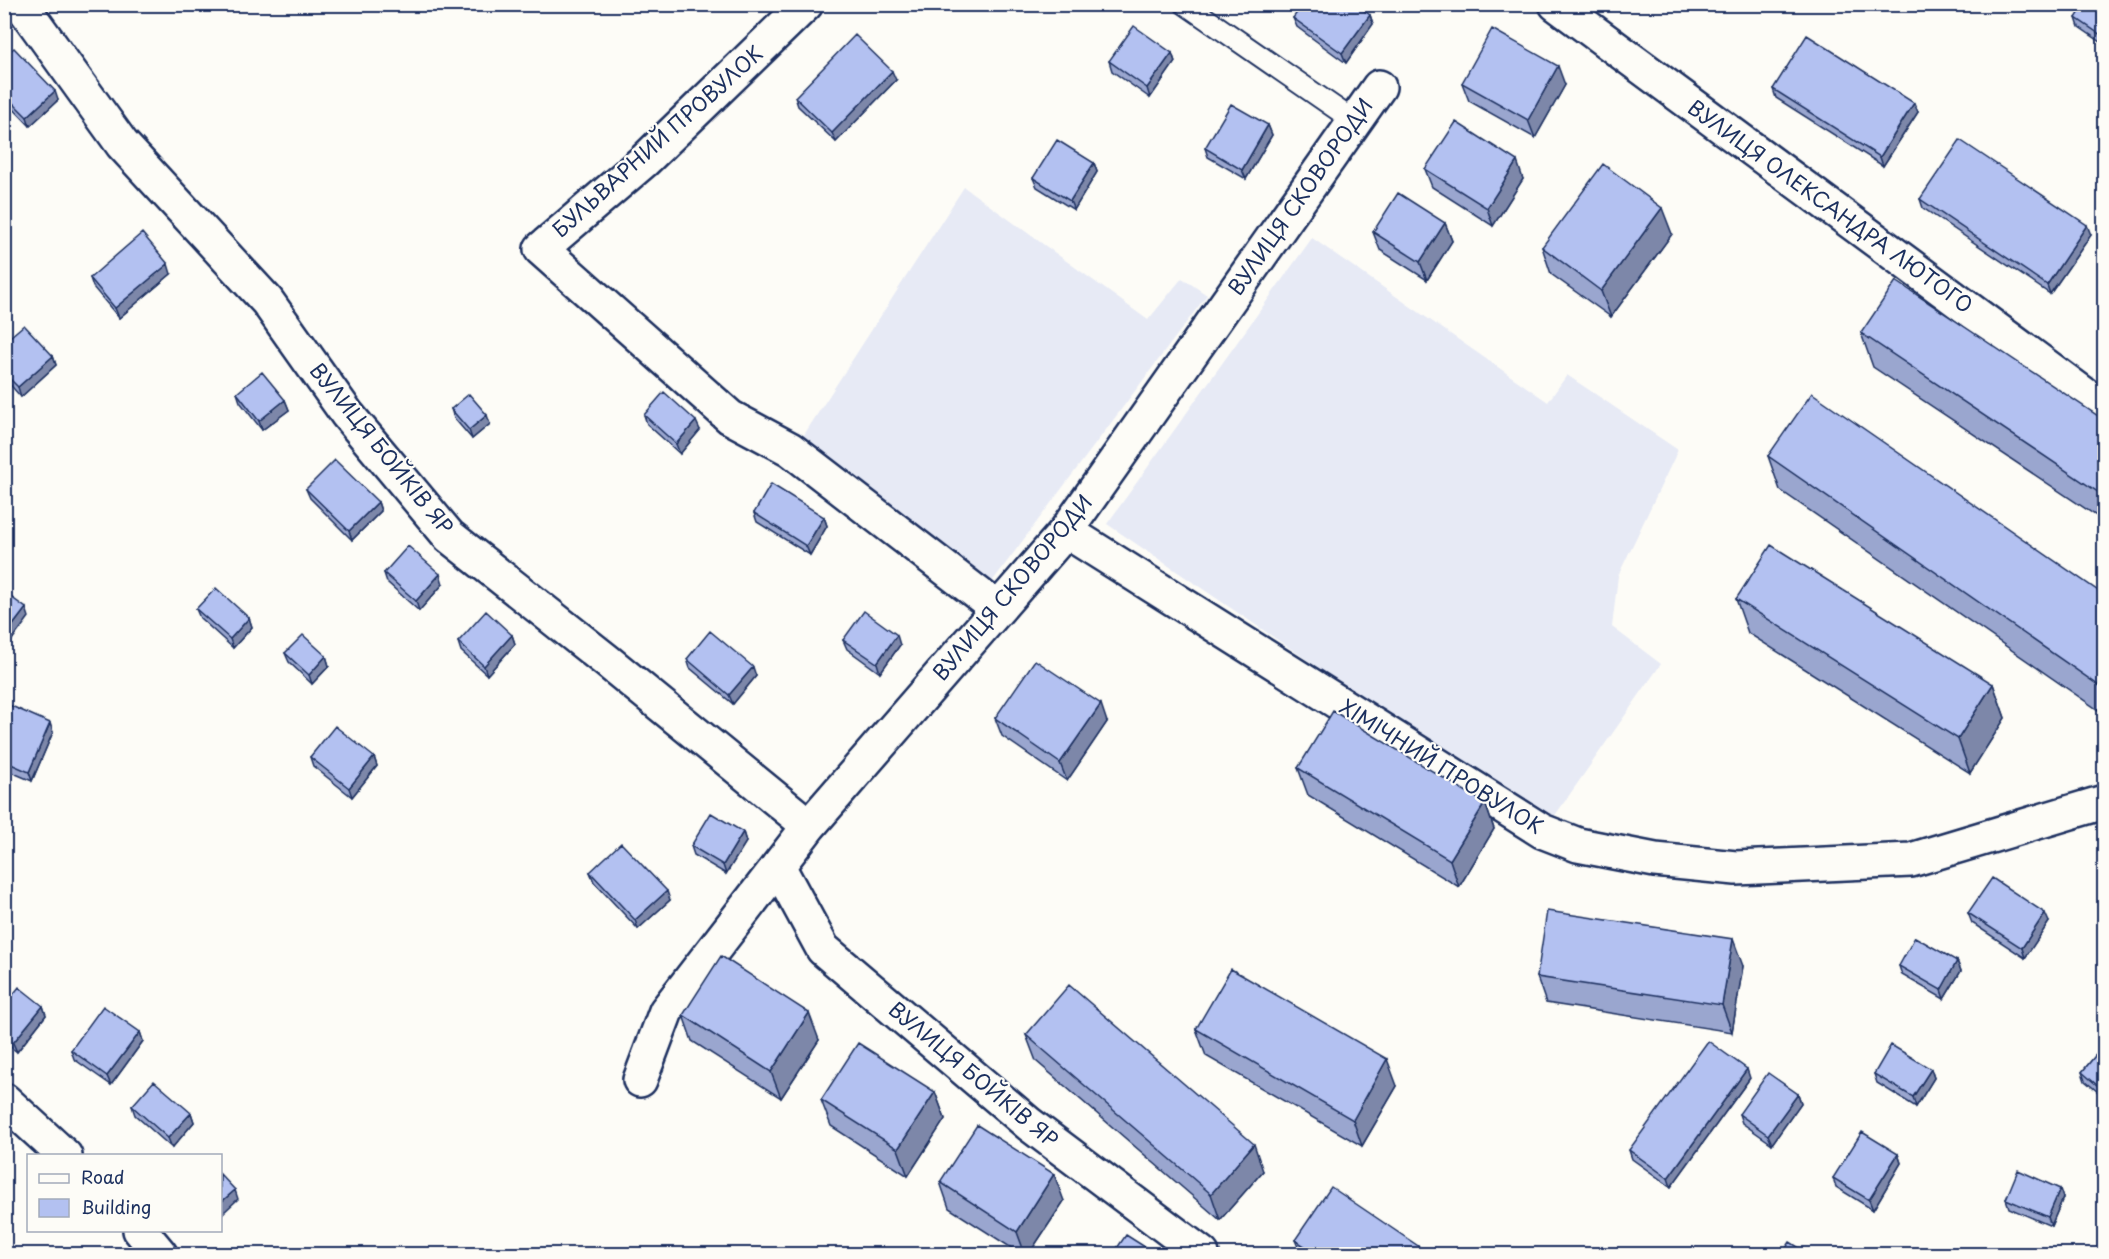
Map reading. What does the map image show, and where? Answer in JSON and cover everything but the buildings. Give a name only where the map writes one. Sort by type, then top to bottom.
[{"type":"street","name":"ВУЛИЦЯ БОЙКІВ ЯР","points":[[21,4],[122,144],[267,301],[347,414],[449,536],[809,826]]},
{"type":"street","name":"БУЛЬВАРНИЙ ПРОВУЛОК","points":[[806,4],[644,161],[541,249],[730,417],[790,449],[998,609]]},
{"type":"street","name":"ВУЛИЦЯ ОЛЕКСАНДРА ЛЮТОГО","points":[[1556,4],[2104,409]]},
{"type":"street","name":"ВУЛИЦЯ СКОВОРОДИ","points":[[640,1080],[666,1011],[809,826],[1066,531],[1379,87]]},
{"type":"street","name":"ХІМІЧНИЙ ПРОВУЛОК","points":[[1066,531],[1542,831],[1578,845],[1655,860],[1737,868],[1911,860],[2104,802]]},
{"type":"street","name":"ВУЛИЦЯ БОЙКІВ ЯР","points":[[778,866],[823,949],[1029,1124],[1202,1254]]},
{"type":"street","points":[[4,1100],[64,1154]]},
{"type":"street","points":[[142,1232],[160,1254]]},
{"type":"lane","points":[[1185,4],[1354,121]]},
{"type":"shaded area","points":[[964,187],[1148,320],[1182,278],[1207,295],[985,591],[800,441]]},
{"type":"shaded area","points":[[1312,238],[1548,402],[1567,375],[1678,450],[1618,576],[1612,627],[1661,664],[1549,824],[1107,524]]}]
